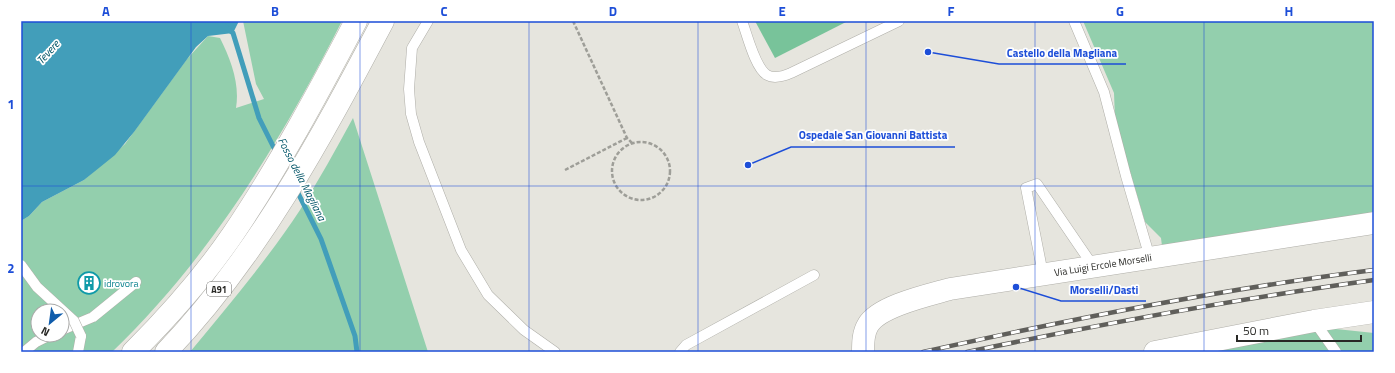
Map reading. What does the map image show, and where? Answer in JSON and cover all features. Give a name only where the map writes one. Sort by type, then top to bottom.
[{"type":"main road","name":"A91","points":[[133,352],[176,306],[232,235],[285,151],[356,21]]},
{"type":"main road","name":"A91","points":[[166,352],[200,314],[268,223],[296,179],[324,130],[383,21]]},
{"type":"main road","name":"Via Luigi Ercole Morselli","points":[[863,352],[865,332],[869,323],[876,316],[902,302],[950,289],[1374,223]]},
{"type":"main road","points":[[1155,352],[1314,321],[1374,312]]},
{"type":"lane","points":[[428,21],[412,48],[409,89],[411,114],[419,142],[461,250],[488,296],[524,330],[555,352]]},
{"type":"lane","points":[[742,21],[760,68],[767,76],[777,77],[791,74],[899,21]]},
{"type":"lane","points":[[1074,21],[1104,92],[1126,176],[1150,258]]},
{"type":"lane","points":[[1043,274],[1026,188],[1037,184],[1093,266]]},
{"type":"lane","points":[[21,265],[37,287],[74,321],[81,336],[78,352]]},
{"type":"lane","points":[[680,352],[686,345],[814,275]]},
{"type":"lane","points":[[70,327],[93,317],[136,282]]},
{"type":"lane","points":[[1314,321],[1336,352]]},
{"type":"lane","points":[[24,352],[35,343]]},
{"type":"path","points":[[573,21],[627,138],[632,143],[648,142],[656,146],[663,151],[670,166],[668,182],[661,192],[650,199],[634,199],[626,196],[614,184],[612,167],[614,159],[618,152],[632,143]]},
{"type":"path","points":[[565,170],[627,138]]},
{"type":"green space","points":[[243,21],[342,21],[294,110],[241,196],[212,238],[181,278],[148,316],[112,352],[21,352],[21,221],[29,216],[42,202],[84,180],[125,144],[187,59],[208,36],[220,38],[228,55],[236,81],[236,108],[264,99],[256,84]]},
{"type":"green space","points":[[755,21],[848,21],[775,58]]},
{"type":"green space","points":[[1083,21],[1374,21],[1374,213],[1162,246],[1161,238],[1145,222],[1115,119],[1114,93]]},
{"type":"green space","points":[[353,118],[428,352],[190,352],[247,282],[287,229],[314,187]]},
{"type":"green space","points":[[1317,327],[1374,333],[1374,352],[1213,352]]},
{"type":"water","name":"Tevere","points":[[21,21],[239,21],[233,33],[208,36],[196,47],[134,132],[115,155],[84,180],[42,202],[29,216],[21,221]]},
{"type":"waterway","name":"Fosso della Magliana","points":[[218,21],[233,33],[259,118],[277,154]]},
{"type":"waterway","name":"Fosso della Magliana","points":[[296,189],[321,239],[355,336],[357,352]]},
{"type":"railway","points":[[923,352],[1147,306],[1260,286],[1374,270]]},
{"type":"railway","points":[[967,352],[1170,313],[1272,295],[1374,280]]},
{"type":"place","name":"Castello della Magliana","points":[[928,52]]},
{"type":"place","name":"Ospedale San Giovanni Battista","points":[[748,165]]},
{"type":"place","name":"idrovora","points":[[89,283]]},
{"type":"place","name":"Morselli/Dasti","points":[[1016,287]]}]
